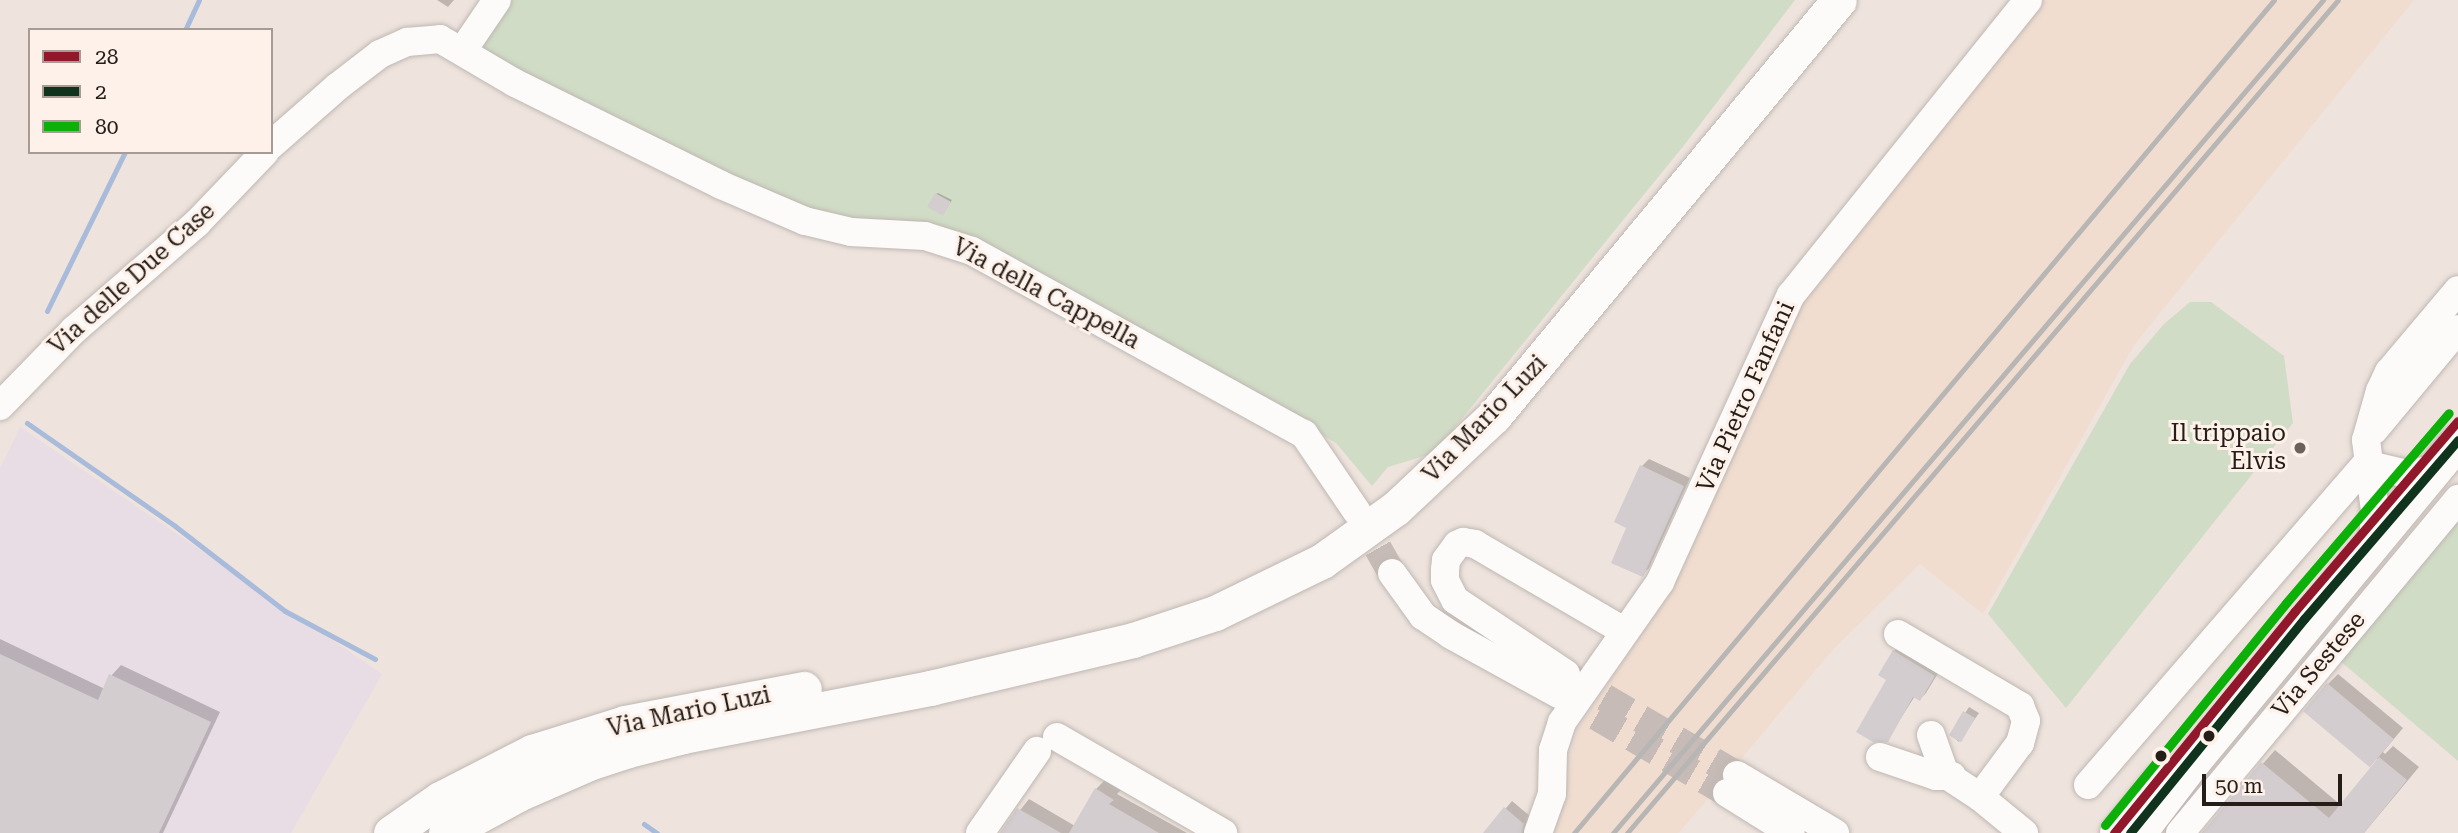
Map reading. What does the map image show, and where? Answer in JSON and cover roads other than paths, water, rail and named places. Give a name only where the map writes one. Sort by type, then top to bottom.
[{"type":"main road","name":"Via Mario Luzi","points":[[446,833],[518,794],[589,763],[628,750],[684,736],[930,688],[1133,640],[1214,613],[1322,561],[1396,508],[1444,467],[1503,407],[1839,0]]},
{"type":"main road","name":"Via Sestese","points":[[2151,828],[2374,531],[2435,461]]},
{"type":"main road","name":"Via Mario Luzi","points":[[391,833],[440,799],[532,752],[625,723],[690,708],[875,678],[1010,668]]},
{"type":"street","points":[[273,143],[337,87],[396,46],[432,38],[463,50],[497,0]]},
{"type":"street","name":"Via Pietro Fanfani","points":[[1538,833],[1552,794],[1555,737],[1624,631],[1647,604],[1660,582],[1791,295],[2028,0]]},
{"type":"street","name":"Via della Cappella","points":[[463,50],[515,83],[721,185],[805,221],[852,232],[925,236],[972,251],[1304,434],[1357,512]]},
{"type":"street","name":"Via delle Due Case","points":[[0,406],[74,330],[197,223],[263,154]]},
{"type":"street","points":[[2374,531],[2367,451],[2389,372],[2458,290]]},
{"type":"street","points":[[2088,785],[2367,451],[2458,329]]},
{"type":"street","name":"Via Sestese","points":[[2435,461],[2458,421]]},
{"type":"street","points":[[2367,451],[2377,467],[2435,461]]},
{"type":"street","name":"Via Sestese","points":[[2151,828],[2457,501]]},
{"type":"street","name":"Via Sestese","points":[[2114,833],[2374,531]]},
{"type":"street","points":[[1392,573],[1423,616],[1451,635],[1563,684],[1455,600],[1445,580],[1445,570],[1451,551],[1457,545],[1463,542],[1475,544],[1624,631]]},
{"type":"street","points":[[1898,634],[2020,706],[2025,721],[2020,743],[1980,797]]},
{"type":"street","points":[[1931,735],[1941,768],[2024,833]]},
{"type":"street","points":[[980,833],[1047,744],[1223,833]]},
{"type":"street","points":[[1881,757],[1937,776],[1952,776]]},
{"type":"street","points":[[1791,833],[1732,784],[1835,833]]},
{"type":"waterway","points":[[186,28],[199,0]]},
{"type":"waterway","points":[[47,311],[124,154]]},
{"type":"waterway","points":[[27,423],[175,526],[285,611],[375,659]]},
{"type":"waterway","points":[[644,824],[657,833]]},
{"type":"tunnel","points":[[1357,512],[1392,573]]},
{"type":"tunnel","points":[[1568,676],[1737,775]]},
{"type":"tunnel","points":[[1560,695],[1727,793]]},
{"type":"railway","points":[[1574,833],[2274,0]]},
{"type":"railway","points":[[1613,833],[2323,0]]},
{"type":"railway","points":[[1627,833],[2338,0]]},
{"type":"place","name":"Il trippaio Elvis","points":[[2300,448]]}]
